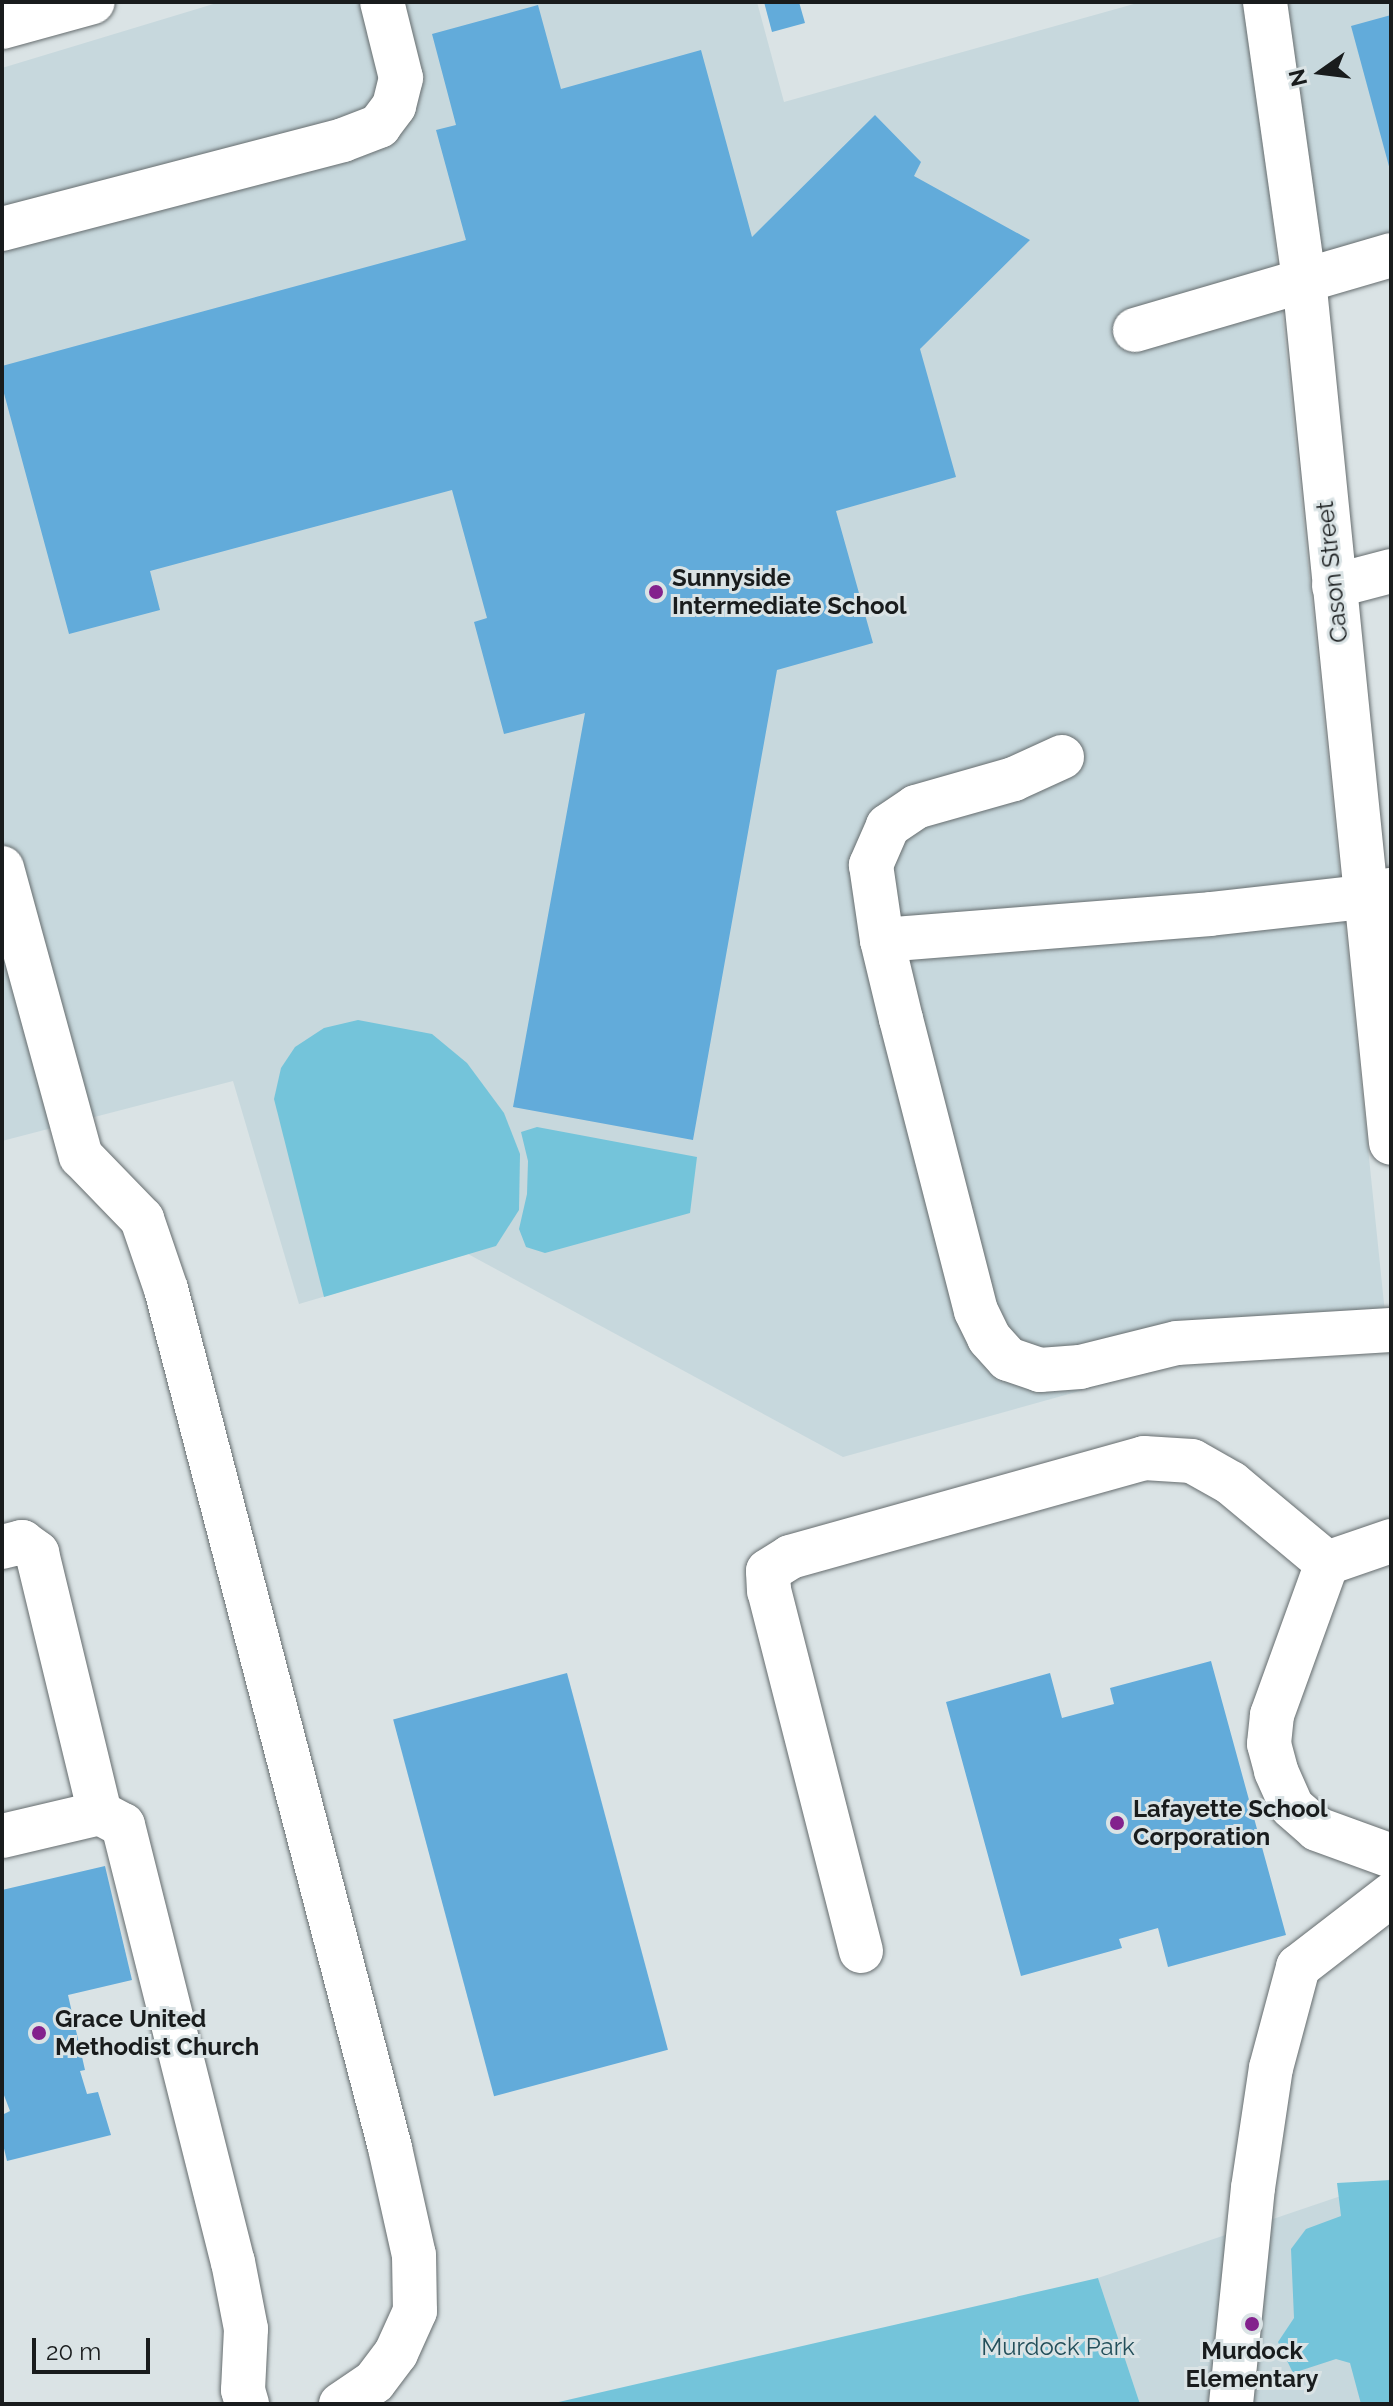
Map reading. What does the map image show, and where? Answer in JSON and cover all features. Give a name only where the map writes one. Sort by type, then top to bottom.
[{"type":"street","points":[[2,27],[93,2]]},
{"type":"street","points":[[2,229],[343,140],[379,126],[394,106],[401,78],[382,2]]},
{"type":"street","name":"Cason Street","points":[[1265,2],[1304,279],[1334,586],[1378,894],[1391,1143]]},
{"type":"street","points":[[1135,330],[1391,255]]},
{"type":"street","points":[[1334,586],[1391,571]]},
{"type":"street","points":[[1062,757],[1014,779],[916,807],[888,826],[871,865],[882,940],[976,1311],[989,1338],[1008,1359],[1040,1370],[1080,1367],[1177,1343],[1391,1330]]},
{"type":"street","points":[[2,868],[81,1156],[142,1219],[166,1289],[390,2148],[414,2255],[415,2311],[396,2353],[374,2382],[341,2404]]},
{"type":"street","points":[[882,940],[1210,914],[1378,894]]},
{"type":"street","points":[[861,1951],[769,1591],[768,1571],[790,1557],[1144,1458],[1192,1461],[1231,1483],[1327,1563]]},
{"type":"street","points":[[1327,1563],[1391,1541]]},
{"type":"street","points":[[2,1547],[22,1542],[37,1553],[100,1813]]},
{"type":"street","points":[[1327,1563],[1272,1715],[1269,1744],[1276,1771],[1292,1807],[1317,1829],[1391,1856]]},
{"type":"street","points":[[2,1836],[100,1813],[123,1825],[233,2262],[246,2329],[243,2390],[247,2404]]},
{"type":"street","points":[[1231,2404],[1253,2188],[1271,2068],[1298,1967],[1391,1895]]},
{"type":"shaded area","name":"Sunnyside Intermediate School","points":[[220,2],[757,2],[784,102],[1141,2],[1250,2],[1389,1352],[1180,1363],[843,1457],[468,1254],[299,1304],[233,1081],[2,1141],[2,68]]},
{"type":"shaded area","points":[[1265,2],[1391,2],[1391,255],[1304,279]]},
{"type":"shaded area","name":"Murdock Elementary","points":[[1391,2179],[1391,2404],[1140,2404],[1098,2278]]},
{"type":"green space","points":[[358,1020],[432,1034],[467,1063],[504,1113],[520,1154],[519,1210],[496,1246],[324,1297],[274,1099],[281,1068],[295,1047],[324,1028]]},
{"type":"green space","points":[[537,1127],[697,1157],[690,1213],[545,1253],[526,1247],[519,1229],[527,1194],[528,1161],[521,1132]]},
{"type":"green space","points":[[1391,2180],[1391,2404],[1361,2404],[1350,2363],[1336,2359],[1293,2373],[1278,2342],[1294,2318],[1291,2249],[1306,2229],[1341,2216],[1337,2183]]},
{"type":"green space","name":"Murdock Park","points":[[1098,2278],[1140,2404],[550,2404]]},
{"type":"building","points":[[764,2],[799,2],[805,23],[772,32]]},
{"type":"building","points":[[538,5],[561,89],[701,50],[752,237],[875,115],[921,162],[914,176],[1030,240],[920,349],[956,477],[836,511],[873,643],[777,670],[693,1140],[513,1107],[585,713],[504,734],[474,622],[487,618],[452,490],[150,571],[160,610],[69,634],[2,386],[2,366],[466,240],[436,130],[456,125],[432,34]]},
{"type":"building","points":[[1391,15],[1391,170],[1390,170],[1351,26]]},
{"type":"building","name":"Lafayette School Corporation","points":[[1211,1661],[1286,1935],[1168,1967],[1158,1928],[1119,1939],[1122,1948],[1021,1976],[946,1702],[1050,1673],[1062,1718],[1114,1704],[1110,1688]]},
{"type":"building","points":[[567,1673],[668,2050],[494,2096],[393,1720]]},
{"type":"building","name":"Grace United Methodist Church","points":[[105,1866],[132,1980],[68,1995],[85,2070],[80,2071],[87,2094],[98,2092],[111,2135],[7,2161],[2,2140],[2,2115],[10,2111],[2,2090],[2,1890]]},
{"type":"place","name":"Sunnyside Intermediate School","points":[[656,592]]},
{"type":"place","name":"Lafayette School Corporation","points":[[1117,1823]]},
{"type":"place","name":"Grace United Methodist Church","points":[[39,2033]]},
{"type":"place","name":"Murdock Elementary","points":[[1252,2324]]}]
